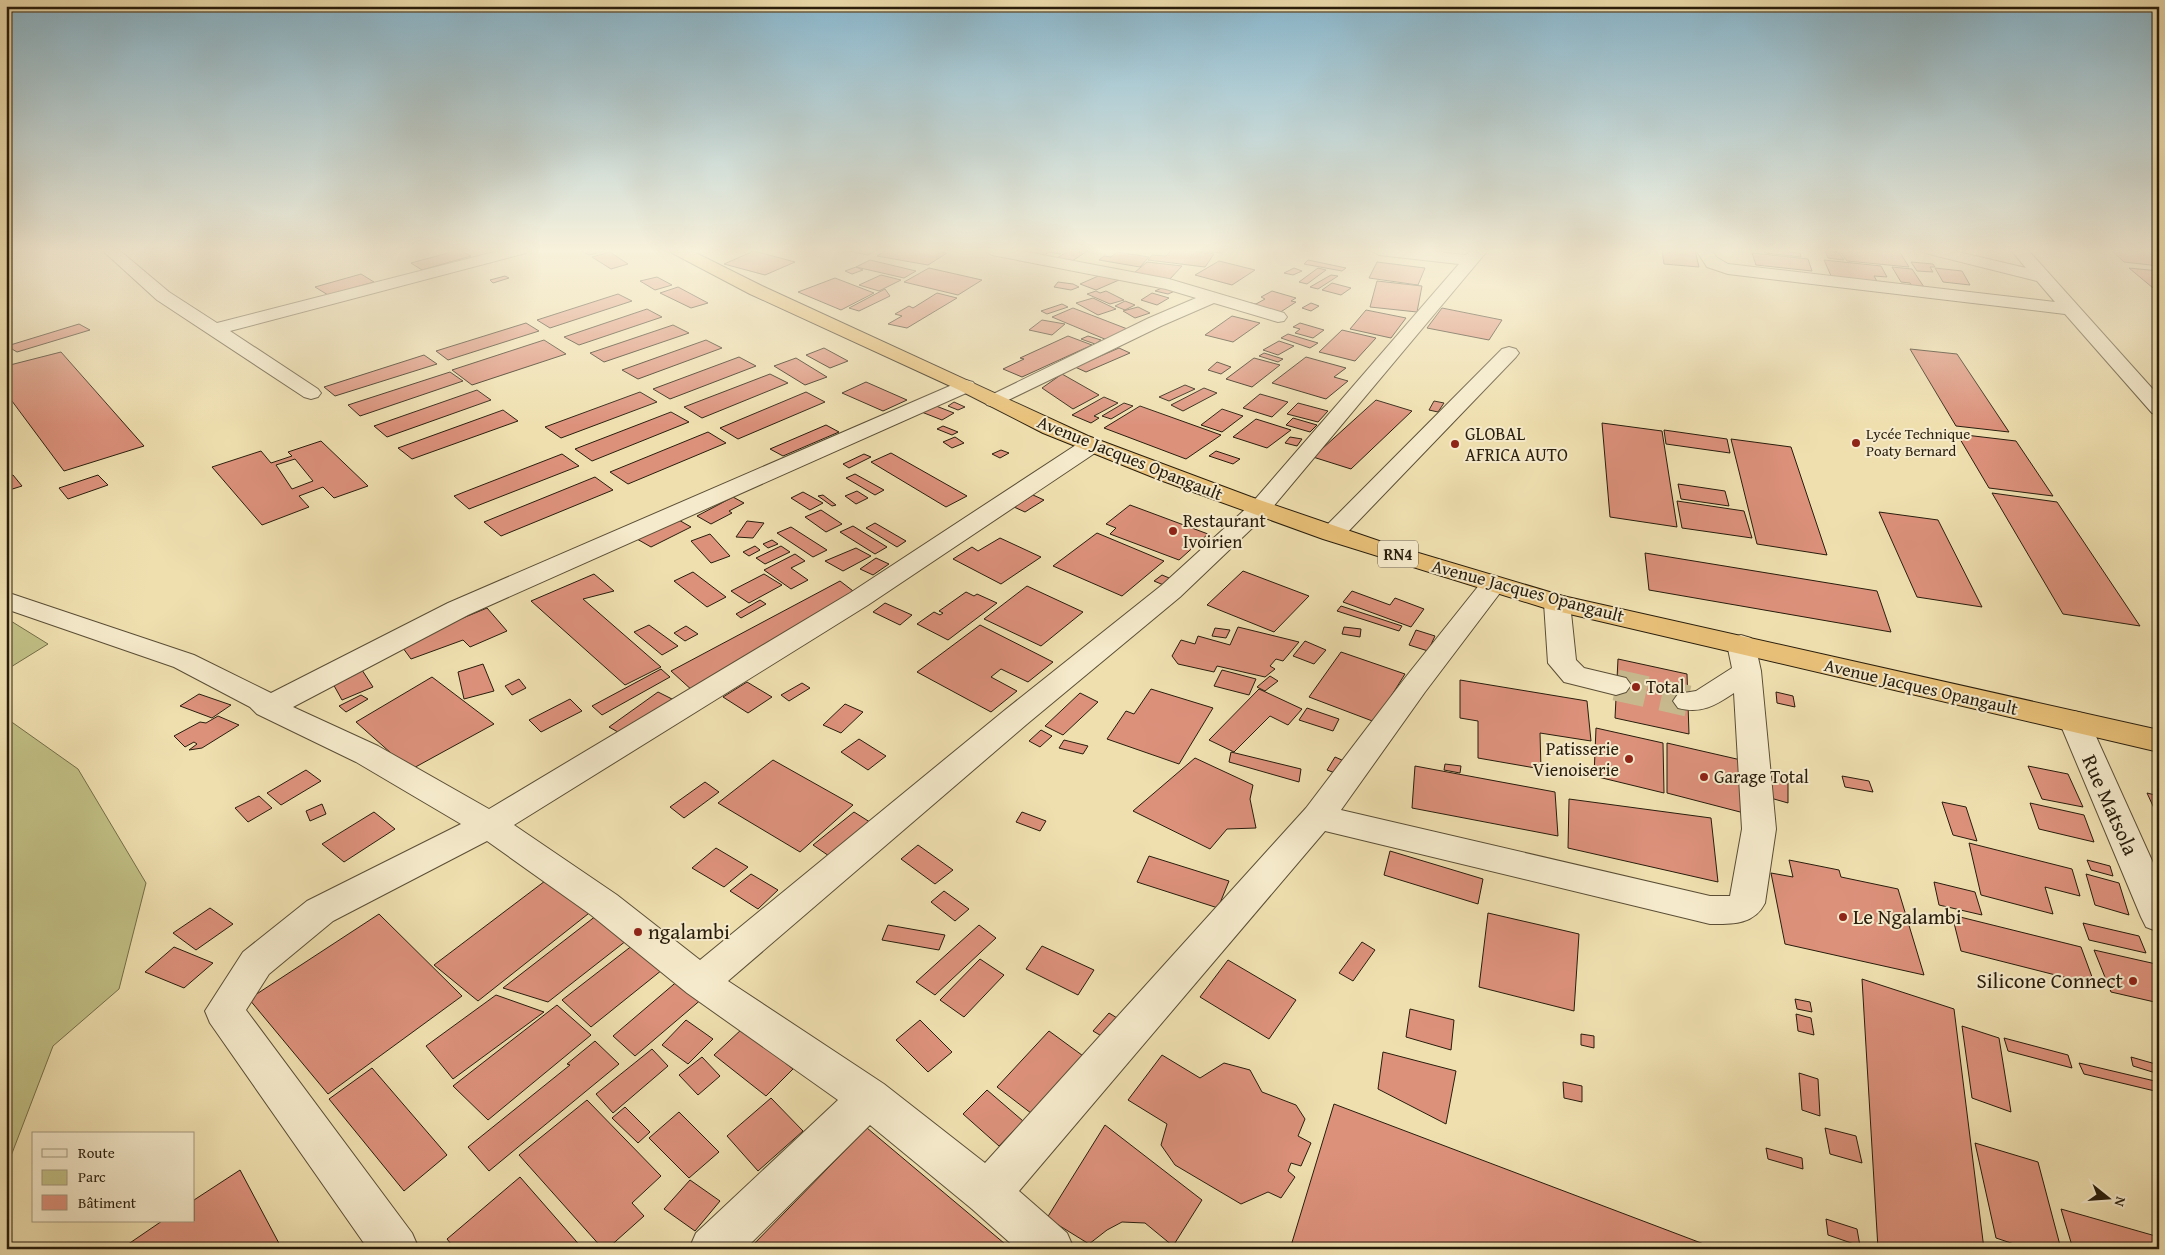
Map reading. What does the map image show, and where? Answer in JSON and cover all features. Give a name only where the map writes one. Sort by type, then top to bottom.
[{"type":"highway","name":"Avenue Jacques Opangault","points":[[797,309],[966,386],[1090,446],[1260,509],[1493,585],[1744,658],[1928,690],[2159,741]]},
{"type":"street","points":[[182,309],[311,393]]},
{"type":"street","points":[[214,330],[296,309]]},
{"type":"street","points":[[994,401],[1186,309]]},
{"type":"street","points":[[1248,309],[1278,317]]},
{"type":"street","points":[[700,982],[1016,717],[1171,591],[1260,509],[1431,309]]},
{"type":"street","points":[[2067,309],[2071,309],[2159,409]]},
{"type":"street","points":[[1332,533],[1509,354]]},
{"type":"street","points":[[268,706],[458,609],[805,455],[966,386]]},
{"type":"street","points":[[396,1249],[224,1011],[256,963],[320,911],[489,825],[858,599],[1090,446]]},
{"type":"street","points":[[988,1193],[1318,817],[1415,685],[1493,585]]},
{"type":"street","points":[[6,600],[184,661],[260,700],[268,706],[366,754],[489,825],[604,906],[700,982],[868,1098],[988,1193],[1051,1249]]},
{"type":"street","points":[[1557,603],[1562,663],[1574,675],[1616,685]]},
{"type":"street","points":[[1318,817],[1710,910],[1735,910],[1747,903],[1759,828],[1744,658]]},
{"type":"street","points":[[1688,701],[1703,700],[1744,658]]},
{"type":"street","name":"Rue Matsola","points":[[2074,721],[2159,917]]},
{"type":"street","points":[[712,1249],[868,1098]]},
{"type":"green space","points":[[6,618],[48,644],[6,670]]},
{"type":"green space","points":[[6,718],[78,769],[146,883],[119,989],[53,1046],[6,1169]]},
{"type":"building","points":[[573,309],[609,309],[550,328],[537,320]]},
{"type":"building","points":[[647,309],[662,317],[579,345],[564,337]]},
{"type":"building","points":[[851,309],[864,309],[859,311]]},
{"type":"building","points":[[905,309],[939,309],[907,328],[888,324],[902,316],[895,314]]},
{"type":"building","points":[[1048,309],[1063,309],[1047,314],[1041,311]]},
{"type":"building","points":[[1074,309],[1130,330],[1107,340],[1052,317]]},
{"type":"building","points":[[1086,309],[1116,309],[1098,315]]},
{"type":"building","points":[[1141,309],[1150,313],[1135,318],[1123,311]]},
{"type":"building","points":[[1255,309],[1286,309],[1276,315]]},
{"type":"building","points":[[1385,309],[1418,309],[1417,312]]},
{"type":"building","points":[[1442,309],[1502,320],[1489,340],[1427,328]]},
{"type":"building","points":[[1366,310],[1406,318],[1391,338],[1350,329]]},
{"type":"building","points":[[1232,316],[1260,323],[1233,342],[1205,335]]},
{"type":"building","points":[[1042,320],[1065,324],[1052,335],[1029,330]]},
{"type":"building","points":[[526,323],[539,331],[448,360],[436,351]]},
{"type":"building","points":[[1300,323],[1324,330],[1313,338],[1295,333],[1300,329],[1293,327]]},
{"type":"building","points":[[79,324],[90,330],[17,352],[7,346]]},
{"type":"building","points":[[673,325],[689,333],[604,362],[590,353]]},
{"type":"building","points":[[1342,330],[1376,338],[1355,361],[1319,352]]},
{"type":"building","points":[[1288,334],[1318,343],[1310,348],[1281,338]]},
{"type":"building","points":[[1068,336],[1092,345],[1022,377],[1003,369],[1024,359],[1020,358]]},
{"type":"building","points":[[1088,336],[1101,340],[1095,344],[1081,339]]},
{"type":"building","points":[[544,340],[566,354],[472,385],[452,370]]},
{"type":"building","points":[[706,340],[722,348],[638,379],[622,370]]},
{"type":"building","points":[[1279,341],[1294,346],[1278,355],[1263,350]]},
{"type":"building","points":[[824,348],[848,361],[830,368],[806,355]]},
{"type":"building","points":[[1119,348],[1130,353],[1086,372],[1075,367]]},
{"type":"building","points":[[1910,349],[1957,354],[2009,432],[1956,426]]},
{"type":"building","points":[[61,352],[144,446],[64,471],[6,393],[6,366]]},
{"type":"building","points":[[1264,353],[1283,359],[1278,362],[1259,356]]},
{"type":"building","points":[[424,355],[437,364],[335,396],[324,387]]},
{"type":"building","points":[[739,357],[756,366],[670,399],[653,389]]},
{"type":"building","points":[[1306,357],[1346,368],[1334,377],[1348,381],[1326,399],[1272,383]]},
{"type":"building","points":[[796,358],[827,377],[805,385],[774,366]]},
{"type":"building","points":[[1254,358],[1280,365],[1252,387],[1226,379]]},
{"type":"building","points":[[1217,362],[1231,367],[1221,374],[1208,370]]},
{"type":"building","points":[[450,372],[463,381],[360,416],[348,405]]},
{"type":"building","points":[[770,374],[788,383],[702,418],[684,407]]},
{"type":"building","points":[[1062,374],[1099,395],[1073,409],[1042,388]]},
{"type":"building","points":[[866,382],[907,400],[883,411],[842,393]]},
{"type":"building","points":[[1185,385],[1195,389],[1169,401],[1159,397]]},
{"type":"building","points":[[1204,388],[1217,393],[1183,411],[1171,405]]},
{"type":"building","points":[[477,390],[491,400],[387,437],[374,426]]},
{"type":"building","points":[[640,392],[657,402],[561,438],[545,427]]},
{"type":"building","points":[[806,392],[825,402],[738,439],[720,428]]},
{"type":"building","points":[[1260,394],[1288,402],[1272,417],[1243,408]]},
{"type":"building","points":[[1104,397],[1118,403],[1094,416],[1099,418],[1091,423],[1072,415]]},
{"type":"building","points":[[1376,400],[1412,411],[1351,469],[1313,457]]},
{"type":"building","points":[[1434,401],[1444,403],[1438,412],[1429,410]]},
{"type":"building","points":[[954,402],[965,407],[958,410],[948,406]]},
{"type":"building","points":[[1124,403],[1133,406],[1111,419],[1102,416]]},
{"type":"building","points":[[1298,403],[1328,411],[1318,422],[1287,414]]},
{"type":"building","points":[[931,404],[954,413],[942,420],[919,411]]},
{"type":"building","points":[[1140,406],[1221,435],[1186,459],[1104,428]]},
{"type":"building","points":[[1222,409],[1243,416],[1222,432],[1201,425]]},
{"type":"building","points":[[503,410],[518,421],[412,459],[398,448]]},
{"type":"building","points":[[671,412],[689,422],[592,461],[575,449]]},
{"type":"building","points":[[1293,418],[1317,425],[1310,432],[1286,425]]},
{"type":"building","points":[[1256,419],[1291,430],[1267,448],[1233,437]]},
{"type":"building","points":[[1602,423],[1662,431],[1677,527],[1610,517]]},
{"type":"building","points":[[826,425],[839,432],[783,456],[770,449]]},
{"type":"building","points":[[943,426],[958,432],[952,435],[937,429]]},
{"type":"building","points":[[1664,430],[1727,439],[1730,453],[1666,444]]},
{"type":"building","points":[[708,432],[726,443],[628,484],[610,472]]},
{"type":"building","points":[[1957,434],[2016,441],[2053,496],[1989,488]]},
{"type":"building","points":[[955,437],[964,443],[952,448],[943,442]]},
{"type":"building","points":[[1290,437],[1302,439],[1297,446],[1285,443]]},
{"type":"building","points":[[1731,439],[1791,447],[1827,555],[1757,544]]},
{"type":"building","points":[[321,441],[368,486],[334,498],[323,487],[299,496],[309,507],[262,525],[212,467],[261,451],[271,463],[292,456],[288,452]],"holes":[[[295,459],[313,481],[292,489],[276,465]]]},
{"type":"building","points":[[1001,450],[1009,453],[1000,458],[992,454]]},
{"type":"building","points":[[1216,451],[1240,459],[1233,464],[1209,456]]},
{"type":"building","points":[[891,453],[967,496],[946,507],[871,462]]},
{"type":"building","points":[[562,454],[579,466],[469,509],[454,496]]},
{"type":"building","points":[[864,454],[871,457],[849,468],[843,464]]},
{"type":"building","points":[[855,474],[884,490],[875,495],[846,478]]},
{"type":"building","points":[[13,475],[22,486],[6,491],[6,477]]},
{"type":"building","points":[[98,475],[108,485],[68,499],[59,488]]},
{"type":"building","points":[[595,477],[613,490],[501,536],[484,522]]},
{"type":"building","points":[[1678,484],[1725,491],[1729,506],[1681,499]]},
{"type":"building","points":[[857,491],[868,498],[856,504],[845,496]]},
{"type":"building","points":[[803,492],[823,503],[810,510],[791,498]]},
{"type":"building","points":[[1992,493],[2057,502],[2140,626],[2063,614]]},
{"type":"building","points":[[823,495],[836,505],[832,506],[818,496]]},
{"type":"building","points":[[1033,495],[1044,500],[1025,512],[1014,507]]},
{"type":"building","points":[[733,497],[744,503],[729,511],[732,513],[711,524],[697,516]]},
{"type":"building","points":[[1677,501],[1744,511],[1752,538],[1682,528]]},
{"type":"building","points":[[1130,505],[1208,534],[1179,560],[1110,534],[1116,528],[1106,524]]},
{"type":"building","points":[[821,510],[842,524],[826,532],[805,517]]},
{"type":"building","points":[[1879,512],[1938,520],[1982,607],[1917,597]]},
{"type":"building","points":[[677,519],[691,527],[651,547],[637,539]]},
{"type":"building","points":[[747,521],[764,523],[753,538],[736,537]]},
{"type":"building","points":[[875,523],[906,541],[897,547],[866,528]]},
{"type":"building","points":[[853,526],[887,547],[875,554],[840,532]]},
{"type":"building","points":[[791,527],[827,550],[813,557],[777,533]]},
{"type":"building","points":[[1097,533],[1164,561],[1122,596],[1053,566]]},
{"type":"building","points":[[710,534],[730,556],[711,563],[691,541]]},
{"type":"building","points":[[1000,538],[1041,557],[1001,584],[953,559],[972,547],[978,551]]},
{"type":"building","points":[[772,540],[778,544],[768,548],[763,544]]},
{"type":"building","points":[[755,546],[760,550],[749,556],[743,552]]},
{"type":"building","points":[[781,546],[790,552],[765,564],[756,558]]},
{"type":"building","points":[[856,548],[871,556],[843,571],[825,561]]},
{"type":"building","points":[[1645,553],[1877,591],[1891,632],[1649,590]]},
{"type":"building","points":[[795,554],[805,561],[791,568],[808,580],[791,589],[764,570]]},
{"type":"building","points":[[876,558],[889,564],[873,575],[860,569]]},
{"type":"building","points":[[1243,571],[1309,596],[1274,632],[1207,605]]},
{"type":"building","points":[[693,572],[726,597],[707,607],[674,581]]},
{"type":"building","points":[[594,574],[614,591],[583,599],[661,667],[625,685],[531,601]]},
{"type":"building","points":[[764,574],[782,585],[749,603],[731,591]]},
{"type":"building","points":[[1162,575],[1174,580],[1166,586],[1154,581]]},
{"type":"building","points":[[840,581],[857,594],[694,692],[671,671]]},
{"type":"building","points":[[1027,586],[1083,612],[1041,646],[984,619]]},
{"type":"building","points":[[1352,591],[1390,605],[1395,598],[1424,609],[1411,627],[1343,602]]},
{"type":"building","points":[[966,592],[974,596],[977,594],[997,603],[948,640],[917,624],[934,612],[940,615],[943,613],[939,611]]},
{"type":"building","points":[[760,600],[766,604],[741,618],[736,614]]},
{"type":"building","points":[[885,603],[912,615],[900,625],[873,612]]},
{"type":"building","points":[[1341,606],[1402,626],[1399,631],[1337,611]]},
{"type":"building","points":[[487,608],[507,631],[470,647],[463,640],[411,659],[400,644]]},
{"type":"building","points":[[649,625],[678,646],[662,655],[634,632]]},
{"type":"building","points":[[980,625],[1053,662],[1028,682],[1001,669],[991,677],[1017,691],[991,712],[917,672]]},
{"type":"building","points":[[686,626],[698,634],[685,641],[674,633]]},
{"type":"building","points":[[1238,627],[1299,642],[1283,661],[1276,659],[1270,666],[1275,669],[1265,677],[1217,666],[1214,672],[1178,664],[1172,656],[1181,640],[1195,644],[1198,636],[1230,645]]},
{"type":"building","points":[[1344,627],[1361,629],[1360,637],[1342,634]]},
{"type":"building","points":[[1215,628],[1230,630],[1226,638],[1212,636]]},
{"type":"building","points":[[1416,630],[1435,636],[1428,651],[1409,645]]},
{"type":"building","points":[[1305,641],[1326,650],[1314,664],[1293,656]]},
{"type":"building","points":[[1341,652],[1405,674],[1375,722],[1309,697]]},
{"type":"building","points":[[1618,659],[1687,674],[1689,734],[1615,718]]},
{"type":"building","points":[[483,664],[494,691],[464,699],[458,672]]},
{"type":"building","points":[[661,669],[670,677],[602,715],[592,706]]},
{"type":"building","points":[[362,670],[373,687],[342,700],[332,682]]},
{"type":"building","points":[[1222,670],[1256,679],[1249,695],[1214,686]]},
{"type":"building","points":[[1270,676],[1278,681],[1265,691],[1257,687]]},
{"type":"building","points":[[432,677],[494,724],[410,770],[356,722]]},
{"type":"building","points":[[519,679],[526,688],[512,695],[505,686]]},
{"type":"building","points":[[1460,680],[1587,701],[1591,741],[1540,733],[1541,769],[1478,758],[1478,721],[1460,718]]},
{"type":"building","points":[[747,682],[772,697],[748,713],[723,697]]},
{"type":"building","points":[[802,683],[810,688],[789,701],[781,695]]},
{"type":"building","points":[[1151,689],[1213,708],[1179,764],[1107,739],[1126,711],[1134,714]]},
{"type":"building","points":[[1259,689],[1302,709],[1288,725],[1270,716],[1234,752],[1209,740]]},
{"type":"building","points":[[658,692],[674,700],[625,736],[609,727]]},
{"type":"building","points":[[1776,692],[1793,696],[1795,707],[1777,703]]},
{"type":"building","points":[[1080,693],[1098,702],[1063,735],[1045,726]]},
{"type":"building","points":[[199,694],[231,705],[212,718],[180,706]]},
{"type":"building","points":[[361,695],[368,699],[346,712],[339,706]]},
{"type":"building","points":[[570,699],[582,711],[541,732],[529,720]]},
{"type":"building","points":[[845,704],[863,712],[841,733],[823,725]]},
{"type":"building","points":[[1307,708],[1339,719],[1333,731],[1299,720]]},
{"type":"building","points":[[218,716],[239,725],[202,748],[189,750],[197,744],[194,742],[185,747],[174,736],[200,722],[206,723]]},
{"type":"building","name":"Patisserie Vienoiserie","points":[[1596,728],[1663,743],[1664,793],[1594,776]]},
{"type":"building","points":[[1041,730],[1052,736],[1040,747],[1029,741]]},
{"type":"building","points":[[859,739],[886,756],[868,770],[841,752]]},
{"type":"building","points":[[1064,740],[1088,746],[1083,754],[1059,748]]},
{"type":"building","name":"Garage Total","points":[[1667,743],[1741,760],[1744,813],[1667,793]]},
{"type":"building","points":[[1231,752],[1301,769],[1299,782],[1229,762]]},
{"type":"building","points":[[1335,757],[1351,764],[1343,776],[1327,770]]},
{"type":"building","points":[[1195,758],[1253,785],[1250,799],[1256,828],[1227,829],[1210,849],[1133,811]]},
{"type":"building","points":[[773,760],[853,805],[800,852],[718,803]]},
{"type":"building","points":[[1445,764],[1461,766],[1460,773],[1444,770]]},
{"type":"building","points":[[1415,766],[1555,792],[1558,836],[1412,808]]},
{"type":"building","points":[[2028,766],[2068,774],[2083,807],[2042,799]]},
{"type":"building","points":[[306,770],[321,781],[281,805],[267,793]]},
{"type":"building","points":[[1767,770],[1788,775],[1788,803],[1767,797]]},
{"type":"building","points":[[1842,776],[1869,781],[1873,792],[1845,787]]},
{"type":"building","points":[[705,782],[719,792],[684,818],[670,807]]},
{"type":"building","points":[[2147,793],[2159,796],[2159,819]]},
{"type":"building","points":[[259,796],[272,808],[248,822],[235,808]]},
{"type":"building","points":[[1569,799],[1711,818],[1718,882],[1568,848]]},
{"type":"building","points":[[1942,802],[1966,807],[1977,841],[1953,835]]},
{"type":"building","points":[[2030,803],[2084,815],[2094,842],[2039,829]]},
{"type":"building","points":[[322,804],[326,814],[310,821],[306,811]]},
{"type":"building","points":[[374,812],[395,829],[344,862],[322,844]]},
{"type":"building","points":[[854,812],[873,824],[832,858],[813,845]]},
{"type":"building","points":[[1022,812],[1046,821],[1040,831],[1016,822]]},
{"type":"building","points":[[1969,843],[2072,869],[2080,896],[2045,887],[2053,914],[1981,895]]},
{"type":"building","points":[[918,845],[953,870],[935,884],[901,859]]},
{"type":"building","points":[[716,848],[748,867],[724,887],[692,868]]},
{"type":"building","points":[[1390,851],[1483,879],[1478,904],[1384,875]]},
{"type":"building","points":[[1149,856],[1229,881],[1218,908],[1137,882]]},
{"type":"building","name":"Le Ngalambi","points":[[1789,860],[1839,870],[1841,877],[1898,889],[1924,975],[1785,944],[1771,873],[1793,877]]},
{"type":"building","points":[[2087,860],[2110,866],[2113,876],[2091,870]]},
{"type":"building","points":[[751,874],[778,890],[758,909],[730,891]]},
{"type":"building","points":[[2086,874],[2119,883],[2129,915],[2095,905]]},
{"type":"building","points":[[549,878],[593,910],[478,1001],[434,965]]},
{"type":"building","points":[[1934,882],[1975,892],[1982,915],[1939,905]]},
{"type":"building","points":[[944,891],[969,909],[955,921],[931,902]]},
{"type":"building","points":[[210,908],[233,924],[196,950],[173,933]]},
{"type":"building","points":[[601,912],[631,937],[548,1002],[503,988]]},
{"type":"building","points":[[1488,913],[1579,934],[1574,1011],[1479,987]]},
{"type":"building","points":[[379,914],[462,996],[328,1094],[249,999]]},
{"type":"building","points":[[1952,915],[2081,947],[2095,985],[1961,951]]},
{"type":"building","points":[[2083,923],[2139,936],[2146,953],[2089,940]]},
{"type":"building","points":[[888,925],[945,935],[939,950],[882,940]]},
{"type":"building","points":[[979,925],[996,938],[935,995],[916,982]]},
{"type":"building","points":[[1362,942],[1375,950],[1353,981],[1339,973]]},
{"type":"building","points":[[633,945],[662,970],[591,1027],[562,1000]]},
{"type":"building","points":[[1042,946],[1094,970],[1078,995],[1026,969]]},
{"type":"building","points":[[174,947],[213,963],[184,988],[145,972]]},
{"type":"building","name":"Silicone Connect","points":[[2094,950],[2156,964],[2159,971],[2159,1003],[2111,992]]},
{"type":"building","points":[[980,959],[1004,975],[964,1017],[940,1000]]},
{"type":"building","points":[[1228,960],[1296,1000],[1269,1039],[1200,997]]},
{"type":"building","points":[[680,979],[703,998],[635,1056],[613,1036]]},
{"type":"building","points":[[1862,979],[1954,1009],[1984,1249],[1878,1249]]},
{"type":"building","points":[[496,995],[544,1012],[453,1079],[426,1046]]},
{"type":"building","points":[[1795,999],[1810,1002],[1812,1012],[1797,1009]]},
{"type":"building","points":[[557,1005],[591,1035],[488,1120],[453,1086]]},
{"type":"building","points":[[1410,1009],[1454,1020],[1451,1050],[1406,1037]]},
{"type":"building","points":[[1109,1013],[1130,1026],[1115,1044],[1093,1031]]},
{"type":"building","points":[[1796,1014],[1811,1018],[1814,1035],[1798,1031]]},
{"type":"building","points":[[686,1020],[713,1039],[688,1064],[662,1045]]},
{"type":"building","points":[[920,1020],[952,1052],[928,1072],[896,1040]]},
{"type":"building","points":[[1962,1026],[1999,1038],[2011,1112],[1972,1098]]},
{"type":"building","points":[[742,1029],[793,1069],[766,1096],[714,1055]]},
{"type":"building","points":[[1049,1031],[1090,1061],[1040,1120],[997,1087]]},
{"type":"building","points":[[1581,1034],[1594,1036],[1594,1048],[1581,1045]]},
{"type":"building","points":[[2004,1038],[2068,1055],[2072,1068],[2008,1051]]},
{"type":"building","points":[[595,1041],[619,1064],[489,1171],[468,1147],[570,1065],[567,1064]]},
{"type":"building","points":[[652,1049],[668,1066],[613,1113],[596,1094]]},
{"type":"building","points":[[1383,1052],[1456,1071],[1446,1124],[1378,1089]]},
{"type":"building","points":[[1162,1055],[1200,1078],[1224,1063],[1250,1070],[1262,1092],[1296,1105],[1305,1119],[1298,1136],[1311,1143],[1301,1166],[1291,1163],[1288,1171],[1295,1177],[1281,1198],[1268,1192],[1241,1204],[1175,1165],[1161,1145],[1167,1124],[1128,1100]]},
{"type":"building","points":[[702,1057],[720,1076],[698,1095],[679,1075]]},
{"type":"building","points":[[2131,1057],[2159,1065],[2159,1074],[2133,1066]]},
{"type":"building","points":[[2079,1063],[2159,1082],[2159,1092],[2084,1074]]},
{"type":"building","points":[[372,1068],[447,1155],[404,1191],[329,1099]]},
{"type":"building","points":[[1799,1073],[1818,1079],[1820,1116],[1802,1110]]},
{"type":"building","points":[[1563,1082],[1582,1086],[1582,1102],[1564,1098]]},
{"type":"building","points":[[987,1090],[1023,1121],[999,1146],[963,1114]]},
{"type":"building","points":[[771,1098],[803,1131],[758,1171],[727,1136]]},
{"type":"building","points":[[587,1100],[661,1176],[632,1203],[644,1216],[607,1249],[603,1249],[519,1155]]},
{"type":"building","points":[[1334,1104],[1717,1249],[1290,1249]]},
{"type":"building","points":[[625,1107],[650,1132],[638,1143],[612,1118]]},
{"type":"building","points":[[679,1112],[719,1152],[689,1178],[649,1138]]},
{"type":"building","points":[[1105,1125],[1202,1200],[1173,1246],[1145,1223],[1122,1222],[1107,1230],[1089,1244],[1047,1218]]},
{"type":"building","points":[[867,1128],[1011,1249],[749,1249]]},
{"type":"building","points":[[1825,1128],[1856,1136],[1862,1163],[1830,1154]]},
{"type":"building","points":[[1975,1143],[2038,1162],[2061,1249],[2029,1249],[1996,1238]]},
{"type":"building","points":[[1766,1148],[1802,1158],[1803,1169],[1768,1159]]},
{"type":"building","points":[[240,1170],[282,1249],[121,1249],[161,1222],[195,1222],[195,1199]]},
{"type":"building","points":[[520,1177],[583,1249],[455,1249],[447,1239]]},
{"type":"building","points":[[690,1180],[720,1201],[695,1231],[664,1209]]},
{"type":"building","points":[[2061,1209],[2159,1237],[2159,1249],[2073,1249]]},
{"type":"building","points":[[1826,1219],[1857,1229],[1860,1246],[1828,1235]]},
{"type":"tunnel","points":[[1616,685],[1688,701]]},
{"type":"place","name":"Lycée Technique Poaty Bernard","points":[[1856,443]]},
{"type":"place","name":"GLOBAL AFRICA AUTO","points":[[1455,444]]},
{"type":"place","name":"Restaurant Ivoirien","points":[[1173,531]]},
{"type":"place","name":"Total","points":[[1636,687]]},
{"type":"place","name":"Patisserie Vienoiserie","points":[[1629,759]]},
{"type":"place","name":"Garage Total","points":[[1704,777]]},
{"type":"place","name":"Le Ngalambi","points":[[1843,917]]},
{"type":"place","name":"ngalambi","points":[[638,932]]},
{"type":"place","name":"Silicone Connect","points":[[2133,981]]}]
